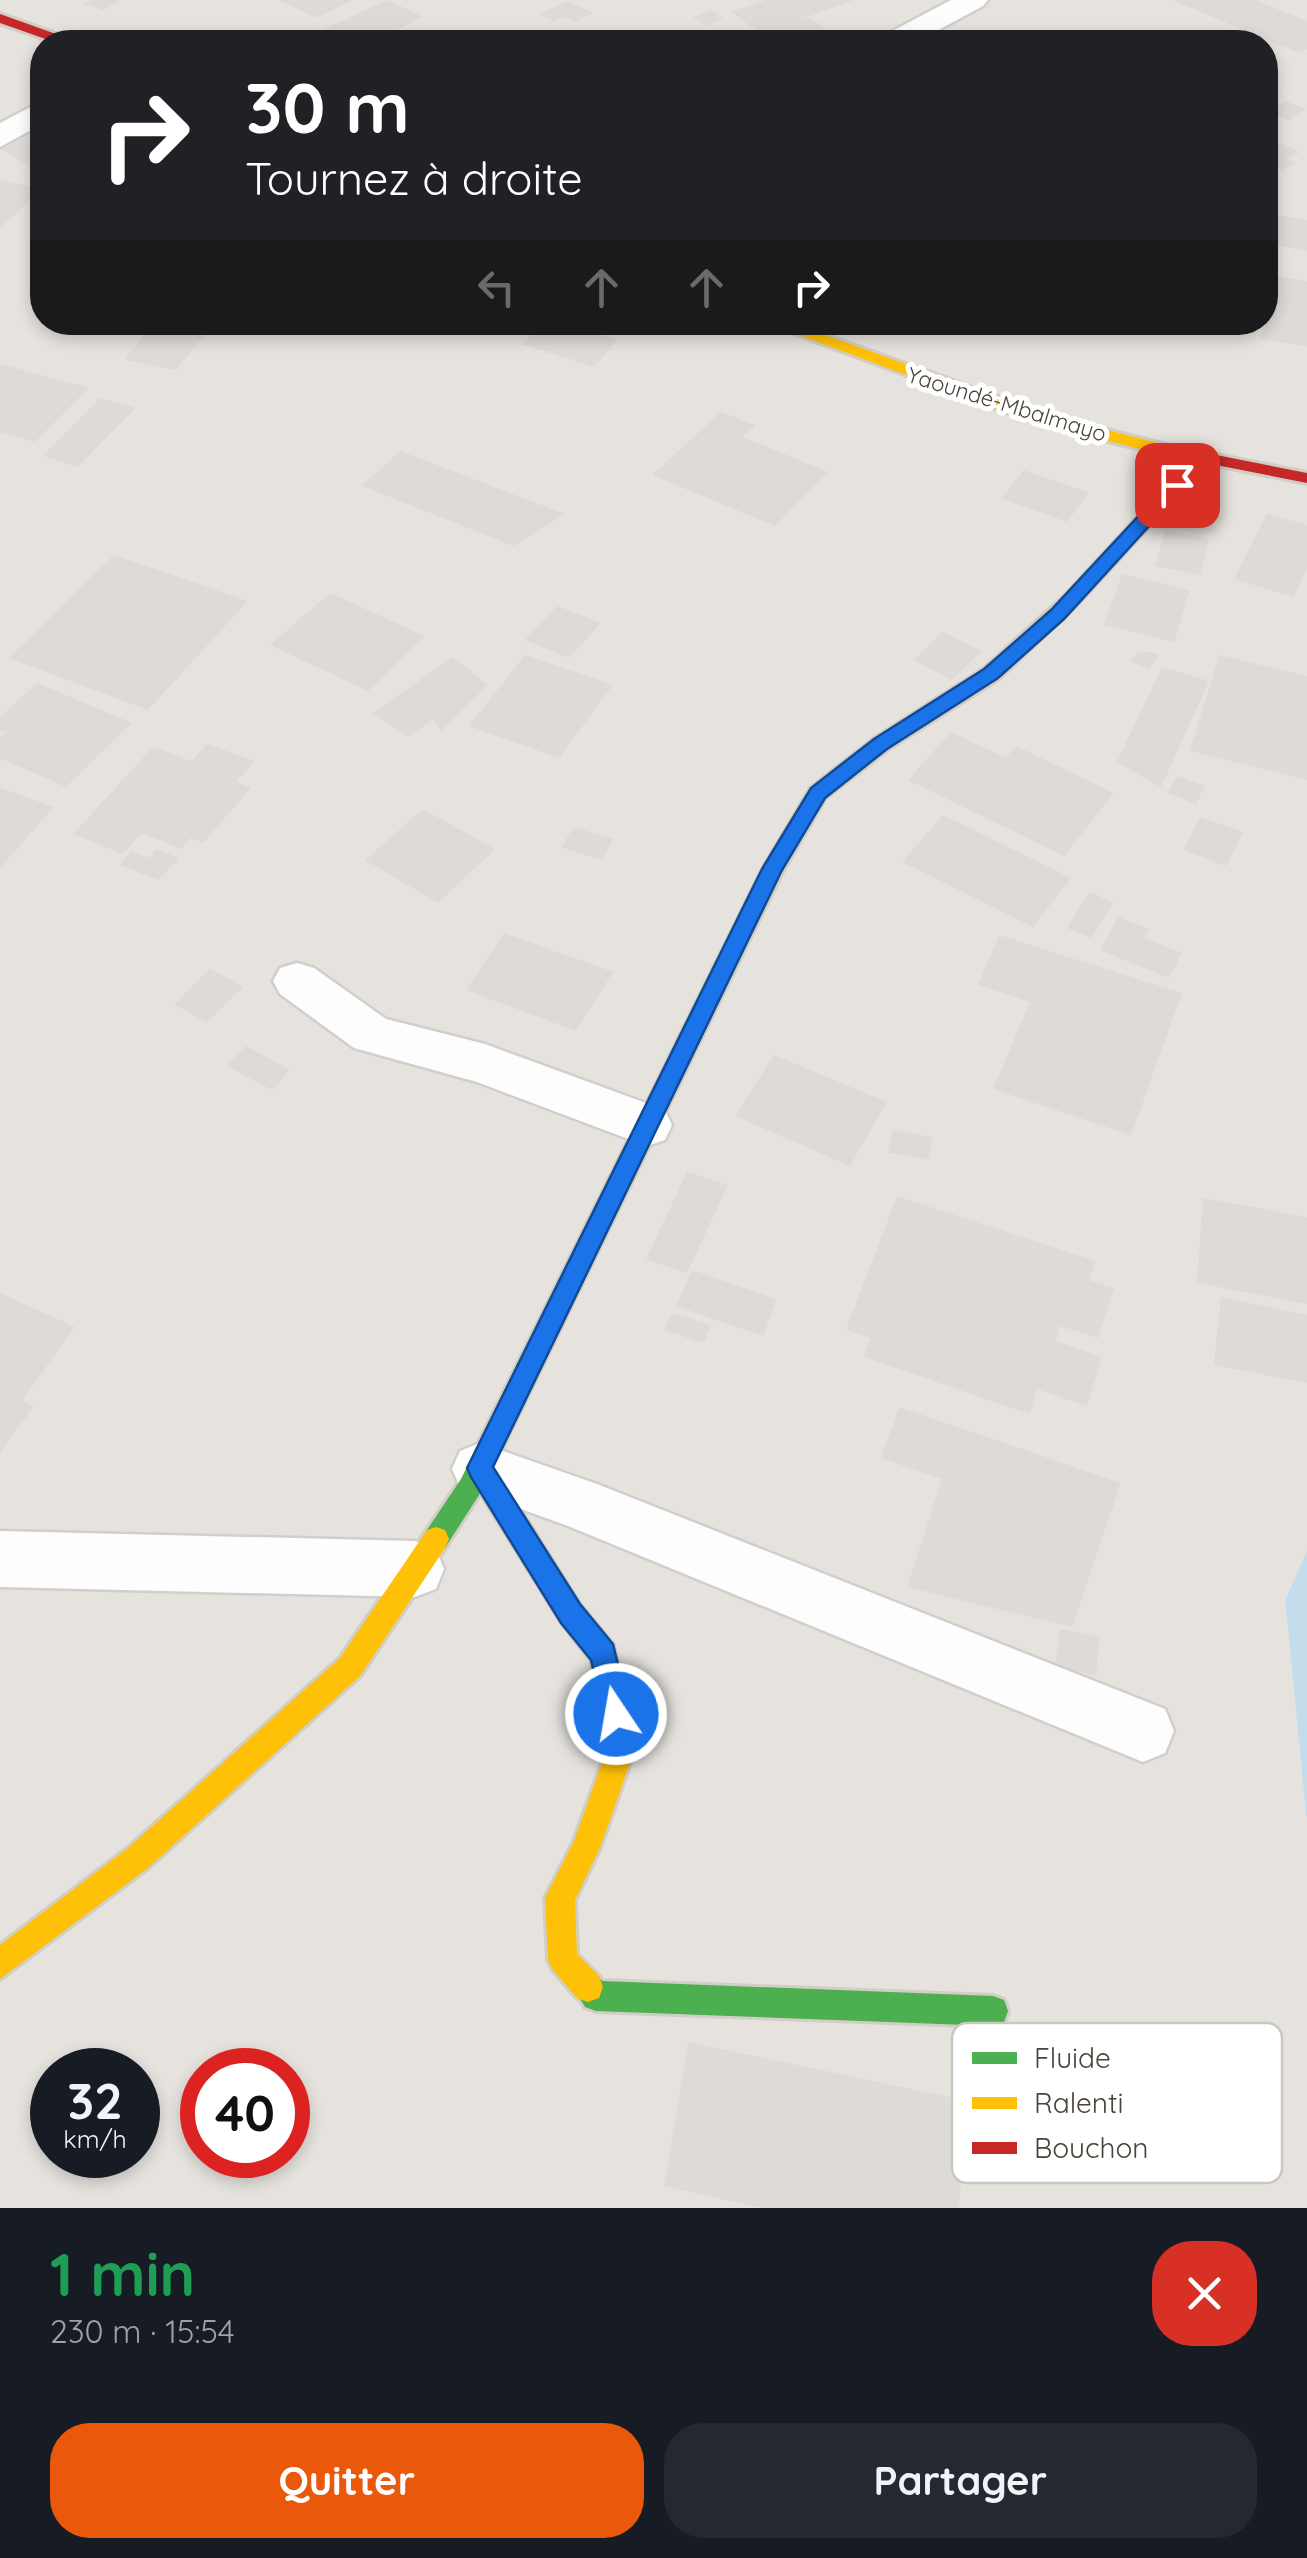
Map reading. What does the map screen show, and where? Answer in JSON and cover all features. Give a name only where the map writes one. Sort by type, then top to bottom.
[{"type":"main road","points":[[0,18],[32,30]]},
{"type":"main road","name":"Yaoundé-Mbalmayo","points":[[808,335],[1039,418],[1201,459],[1307,478]]},
{"type":"main road","points":[[0,1964],[138,1858],[350,1667],[480,1468],[773,869],[818,793],[880,744],[991,674],[1057,615],[1201,459]]},
{"type":"main road","points":[[480,1468],[571,1614],[604,1654],[622,1744],[586,1848],[560,1898],[563,1960],[596,1996],[993,2011]]},
{"type":"street","points":[[917,30],[973,0]]},
{"type":"street","points":[[0,137],[30,118]]},
{"type":"street","points":[[297,981],[371,1034],[485,1064],[647,1125]]},
{"type":"street","points":[[480,1468],[577,1503],[1143,1731]]},
{"type":"street","points":[[0,1559],[415,1568]]},
{"type":"shaded area","points":[[0,0],[1307,0],[1307,1550],[1285,1600],[1307,1825],[1307,2208],[0,2208]]},
{"type":"water","points":[[1307,1550],[1307,1825],[1285,1600]]},
{"type":"building","points":[[90,0],[120,0],[104,10],[84,4]]},
{"type":"building","points":[[278,0],[353,0],[317,18]]},
{"type":"building","points":[[387,0],[424,17],[396,30],[323,30]]},
{"type":"building","points":[[766,0],[854,0],[807,17],[827,30],[757,30],[730,12]]},
{"type":"building","points":[[1172,0],[1255,0],[1307,21],[1307,49],[1299,53],[1278,44],[1278,30],[1244,30]]},
{"type":"building","points":[[567,1],[593,13],[575,22],[564,17],[554,22],[539,14]]},
{"type":"building","points":[[711,10],[724,19],[706,25],[693,17]]},
{"type":"building","points":[[1286,101],[1306,109],[1289,120],[1278,115],[1278,106]]},
{"type":"building","points":[[30,135],[30,166],[1,149]]},
{"type":"building","points":[[1278,142],[1300,152],[1288,159],[1296,162],[1282,170],[1278,168]]},
{"type":"building","points":[[0,179],[30,187],[30,201],[0,228]]},
{"type":"building","points":[[1278,214],[1307,220],[1307,251],[1278,245]]},
{"type":"building","points":[[1278,276],[1307,281],[1307,346],[1260,339],[1261,335],[1278,335]]},
{"type":"building","points":[[144,335],[204,335],[176,370],[124,360]]},
{"type":"building","points":[[530,335],[602,335],[618,340],[594,367],[522,344]]},
{"type":"building","points":[[0,364],[89,388],[35,442],[0,432]]},
{"type":"building","points":[[100,398],[135,408],[78,467],[43,456]]},
{"type":"building","points":[[721,412],[755,425],[743,437],[828,472],[775,526],[652,475]]},
{"type":"building","points":[[400,451],[565,514],[514,546],[362,486]]},
{"type":"building","points":[[1024,470],[1089,493],[1067,522],[1001,498]]},
{"type":"building","points":[[1267,513],[1307,525],[1307,567],[1294,597],[1234,579]]},
{"type":"building","points":[[1165,530],[1209,539],[1200,575],[1155,566]]},
{"type":"building","points":[[114,555],[248,601],[148,710],[9,658]]},
{"type":"building","points":[[1122,574],[1190,590],[1174,642],[1104,625]]},
{"type":"building","points":[[330,593],[425,636],[368,691],[270,645]]},
{"type":"building","points":[[557,606],[601,623],[569,658],[525,640]]},
{"type":"building","points":[[943,632],[982,651],[952,680],[914,660]]},
{"type":"building","points":[[1139,651],[1159,654],[1149,669],[1130,661]]},
{"type":"building","points":[[525,655],[613,685],[559,758],[469,726]]},
{"type":"building","points":[[1219,655],[1307,676],[1307,780],[1190,751]]},
{"type":"building","points":[[453,657],[488,685],[441,731],[433,719],[409,737],[373,713]]},
{"type":"building","points":[[1162,667],[1209,681],[1161,787],[1117,762]]},
{"type":"building","points":[[37,683],[132,723],[66,787],[0,758],[0,737],[6,732],[0,730],[0,717]]},
{"type":"building","points":[[951,732],[1006,758],[1016,746],[1114,793],[1064,856],[908,780]]},
{"type":"building","points":[[207,744],[255,761],[236,782],[251,788],[203,843],[190,838],[181,849],[142,833],[123,854],[73,834],[153,747],[191,761]]},
{"type":"building","points":[[1177,776],[1205,786],[1196,804],[1168,793]]},
{"type":"building","points":[[0,788],[54,807],[0,868]]},
{"type":"building","points":[[423,809],[495,849],[438,903],[365,860]]},
{"type":"building","points":[[943,815],[1071,878],[1033,927],[902,862]]},
{"type":"building","points":[[1200,817],[1243,832],[1226,866],[1183,850]]},
{"type":"building","points":[[574,827],[613,839],[602,860],[561,847]]},
{"type":"building","points":[[156,849],[179,858],[159,880],[119,865],[131,851],[149,858]]},
{"type":"building","points":[[1090,892],[1114,903],[1091,938],[1067,928]]},
{"type":"building","points":[[1118,917],[1149,929],[1144,938],[1182,953],[1169,978],[1100,950]]},
{"type":"building","points":[[504,933],[613,972],[576,1031],[466,990]]},
{"type":"building","points":[[999,935],[1182,993],[1131,1135],[993,1089],[1030,1002],[978,985]]},
{"type":"building","points":[[210,968],[243,987],[207,1023],[174,1004]]},
{"type":"building","points":[[246,1046],[290,1070],[272,1090],[227,1066]]},
{"type":"building","points":[[774,1055],[887,1102],[850,1166],[735,1116]]},
{"type":"building","points":[[892,1130],[933,1137],[929,1160],[888,1153]]},
{"type":"building","points":[[687,1172],[728,1185],[687,1273],[646,1259]]},
{"type":"building","points":[[897,1196],[1095,1261],[1089,1280],[1114,1288],[1098,1338],[1060,1326],[1055,1341],[1102,1357],[1087,1406],[1037,1389],[1030,1414],[864,1357],[871,1338],[846,1330]]},
{"type":"building","points":[[1203,1198],[1307,1217],[1307,1304],[1197,1283]]},
{"type":"building","points":[[692,1270],[777,1299],[763,1336],[676,1306]]},
{"type":"building","points":[[0,1293],[75,1327],[22,1400],[34,1406],[0,1453]]},
{"type":"building","points":[[1221,1297],[1307,1315],[1307,1383],[1214,1365]]},
{"type":"building","points":[[672,1313],[711,1325],[704,1343],[664,1330]]},
{"type":"building","points":[[899,1407],[1121,1483],[1072,1627],[907,1587],[942,1479],[881,1458]]},
{"type":"building","points":[[1060,1629],[1099,1637],[1096,1675],[1055,1667]]},
{"type":"building","points":[[688,2042],[952,2098],[952,2183],[961,2183],[959,2208],[762,2208],[664,2186]]},
{"type":"traffic: fast","points":[[1073,598],[1201,459]]},
{"type":"traffic: fast","points":[[436,1539],[470,1487],[670,1079]]},
{"type":"traffic: fast","points":[[588,1987],[596,1996],[993,2011]]},
{"type":"traffic: slow","points":[[808,335],[1039,418],[1156,448]]},
{"type":"traffic: slow","points":[[670,1079],[773,869],[818,793],[881,744],[991,674],[1073,598]]},
{"type":"traffic: slow","points":[[480,1469],[571,1614],[603,1654],[623,1743],[586,1848],[560,1898],[563,1960],[588,1987]]},
{"type":"traffic: slow","points":[[0,1964],[138,1858],[350,1667],[436,1539]]},
{"type":"traffic: jam","points":[[0,18],[32,30]]},
{"type":"traffic: jam","points":[[1156,448],[1307,478]]},
{"type":"route","points":[[616,1714],[604,1654],[571,1614],[480,1468],[773,869],[818,793],[880,744],[991,674],[1057,615],[1177,485]]}]
